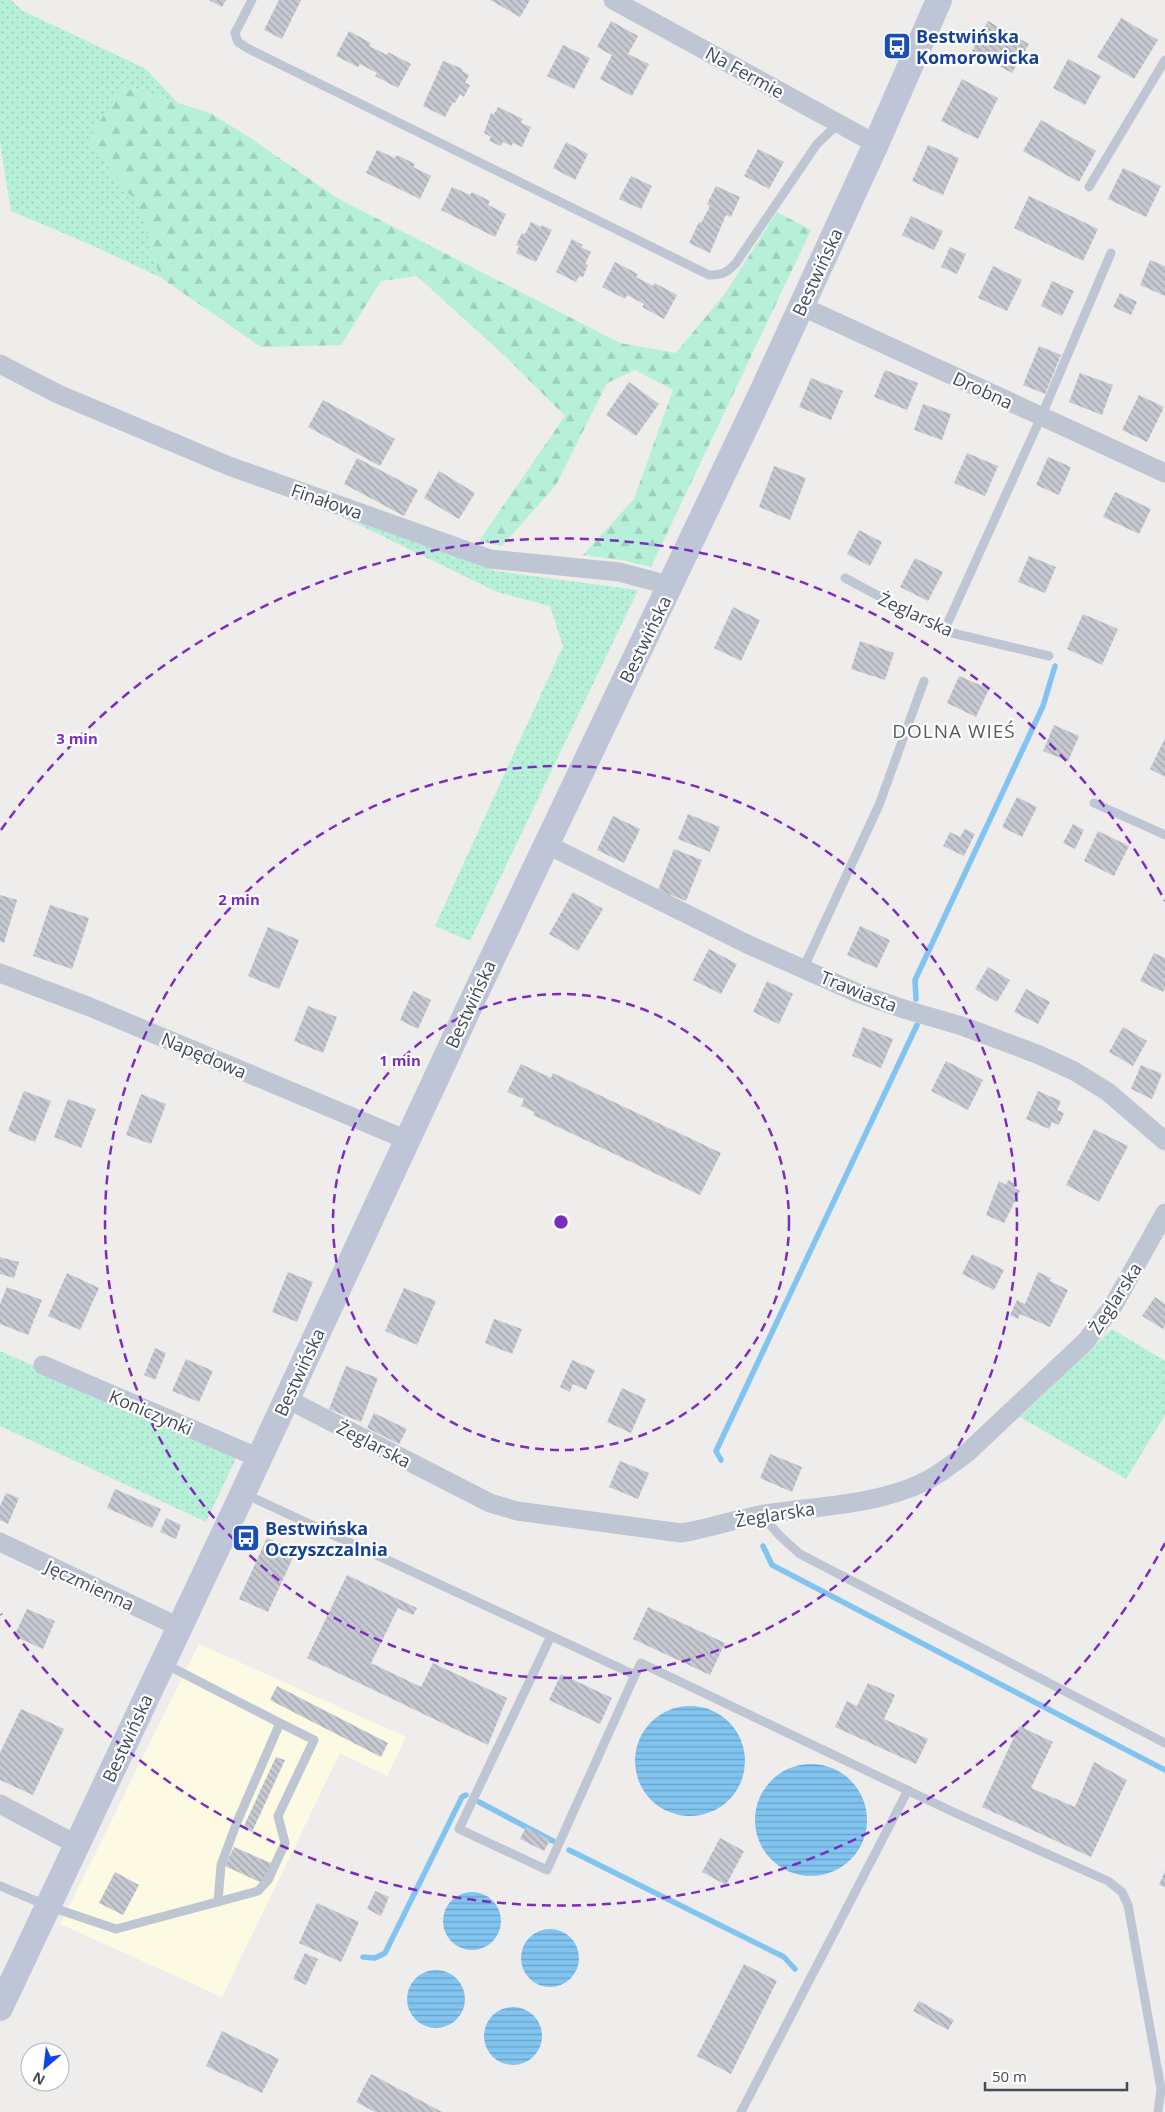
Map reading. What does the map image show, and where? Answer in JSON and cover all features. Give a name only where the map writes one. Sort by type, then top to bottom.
[{"type":"street","name":"Na Fermie","points":[[613,0],[876,144]]},
{"type":"street","name":"Bestwińska","points":[[0,2008],[546,844],[669,588],[801,306],[876,144],[939,0]]},
{"type":"street","name":"Drobna","points":[[801,306],[1165,473]]},
{"type":"street","name":"Finałowa","points":[[0,364],[58,394],[229,466],[490,559],[619,572],[657,582],[669,588]]},
{"type":"street","name":"Trawiasta","points":[[546,844],[746,944],[860,994],[965,1027],[1037,1054],[1074,1071],[1108,1092],[1165,1141]]},
{"type":"street","name":"Napędowa","points":[[0,973],[90,1007],[407,1140]]},
{"type":"street","name":"Żeglarska","points":[[287,1398],[490,1503],[517,1511],[681,1533],[760,1515],[826,1506],[882,1495],[923,1482],[949,1467],[968,1452],[1086,1341],[1113,1306],[1165,1214]]},
{"type":"street","name":"Koniczynki","points":[[43,1365],[259,1458]]},
{"type":"street","name":"Jęczmienna","points":[[0,1542],[179,1627]]},
{"type":"street","points":[[0,1804],[77,1844]]},
{"type":"lane","points":[[252,0],[235,33],[238,42],[247,48],[709,275],[721,275],[736,264],[817,144],[838,124]]},
{"type":"lane","points":[[1089,187],[1165,60]]},
{"type":"lane","points":[[944,631],[1041,417],[1111,253]]},
{"type":"lane","name":"Żeglarska","points":[[845,578],[944,631],[1048,656]]},
{"type":"lane","points":[[803,969],[879,805],[924,681]]},
{"type":"lane","points":[[1094,803],[1165,835]]},
{"type":"lane","points":[[243,1493],[636,1675]]},
{"type":"lane","points":[[760,1515],[800,1554],[1165,1743]]},
{"type":"lane","points":[[551,1636],[460,1829],[547,1870],[641,1663],[908,1790],[1108,1881],[1122,1892],[1128,1905],[1161,2089],[1158,2112]]},
{"type":"lane","points":[[0,1886],[48,1906],[116,1929],[258,1892],[268,1880],[285,1843],[278,1816],[314,1740],[163,1663]]},
{"type":"lane","points":[[218,1902],[221,1865],[237,1822],[280,1723]]},
{"type":"lane","points":[[741,2112],[908,1790]]},
{"type":"shaded area","points":[[199,1644],[406,1737],[387,1776],[340,1753],[222,1997],[60,1924]]},
{"type":"green space","points":[[0,0],[11,0],[23,11],[146,69],[178,103],[123,86],[88,141],[139,206],[160,277],[11,211],[0,142]]},
{"type":"green space","points":[[123,86],[210,113],[249,137],[337,198],[620,343],[676,353],[726,292],[777,212],[811,230],[651,567],[622,560],[583,555],[634,499],[673,390],[635,370],[607,383],[556,485],[502,546],[479,541],[565,416],[503,354],[417,276],[381,281],[341,345],[261,347],[160,277],[139,206],[87,141]]},
{"type":"green space","points":[[339,515],[495,571],[638,590],[470,941],[435,926],[563,646],[550,606],[497,592]]},
{"type":"green space","points":[[1112,1329],[1165,1361],[1165,1415],[1126,1479],[1020,1417]]},
{"type":"green space","points":[[0,1351],[238,1454],[206,1522],[0,1426]]},
{"type":"water","points":[[690,1706],[711,1710],[729,1722],[741,1740],[745,1761],[741,1782],[729,1800],[711,1812],[690,1816],[669,1812],[651,1800],[639,1782],[635,1761],[639,1740],[651,1722],[669,1710]]},
{"type":"water","points":[[811,1764],[822,1765],[832,1769],[850,1781],[862,1799],[866,1809],[866,1831],[862,1841],[850,1859],[832,1871],[822,1875],[811,1876],[800,1875],[790,1871],[772,1859],[760,1841],[756,1831],[755,1820],[756,1809],[760,1799],[772,1781],[790,1769],[800,1765]]},
{"type":"water","points":[[472,1892],[483,1894],[496,1905],[501,1921],[499,1932],[488,1945],[472,1950],[461,1948],[448,1937],[443,1921],[445,1910],[456,1897]]},
{"type":"water","points":[[550,1929],[561,1931],[574,1942],[579,1958],[577,1969],[566,1982],[550,1987],[539,1985],[526,1974],[521,1958],[523,1947],[534,1934]]},
{"type":"water","points":[[436,1970],[447,1972],[460,1983],[465,1999],[463,2010],[452,2023],[436,2028],[425,2026],[412,2015],[407,1999],[409,1988],[420,1975]]},
{"type":"water","points":[[513,2007],[524,2009],[537,2020],[542,2036],[540,2047],[529,2060],[513,2065],[502,2063],[489,2052],[484,2036],[486,2025],[497,2012]]},
{"type":"building","points":[[209,0],[226,0],[222,7]]},
{"type":"building","points":[[279,0],[301,0],[282,39],[264,30]]},
{"type":"building","points":[[490,0],[530,0],[520,17]]},
{"type":"building","points":[[1121,18],[1158,40],[1134,79],[1097,57]]},
{"type":"building","points":[[611,21],[638,36],[628,54],[649,64],[632,96],[600,79],[612,55],[597,47]]},
{"type":"building","points":[[988,21],[1029,44],[1012,73],[972,51]]},
{"type":"building","points":[[349,31],[371,43],[369,46],[387,55],[388,52],[411,64],[398,88],[375,76],[377,73],[360,64],[358,67],[336,56]]},
{"type":"building","points":[[563,45],[590,58],[574,89],[547,76]]},
{"type":"building","points":[[1068,59],[1101,76],[1085,105],[1053,88]]},
{"type":"building","points":[[443,61],[463,69],[462,71],[469,75],[465,83],[470,85],[464,97],[460,94],[455,103],[453,102],[445,117],[423,106]]},
{"type":"building","points":[[962,79],[998,98],[978,139],[941,121]]},
{"type":"building","points":[[498,107],[523,119],[521,123],[531,127],[522,147],[513,143],[511,146],[503,142],[501,146],[489,141],[491,137],[484,133],[491,113],[494,114]]},
{"type":"building","points":[[1041,120],[1096,151],[1079,182],[1023,151]]},
{"type":"building","points":[[566,142],[588,154],[575,180],[553,168]]},
{"type":"building","points":[[928,145],[959,158],[943,195],[912,181]]},
{"type":"building","points":[[758,149],[784,162],[769,189],[744,176]]},
{"type":"building","points":[[377,150],[395,158],[397,155],[415,164],[413,167],[431,176],[420,199],[366,173]]},
{"type":"building","points":[[1123,168],[1161,186],[1146,217],[1108,199]]},
{"type":"building","points":[[631,176],[652,186],[641,209],[619,199]]},
{"type":"building","points":[[716,186],[740,197],[731,217],[726,215],[710,253],[689,243],[699,222],[701,223],[710,206],[707,204]]},
{"type":"building","points":[[452,187],[470,195],[472,192],[490,201],[488,205],[506,214],[495,237],[441,210]]},
{"type":"building","points":[[1029,196],[1098,229],[1083,261],[1014,228]]},
{"type":"building","points":[[911,216],[943,231],[934,250],[902,235]]},
{"type":"building","points":[[531,222],[552,230],[536,262],[516,253],[519,246],[516,245],[522,233],[525,234]]},
{"type":"building","points":[[572,239],[583,245],[581,247],[591,252],[585,264],[588,265],[583,277],[579,276],[576,282],[556,272]]},
{"type":"building","points":[[950,247],[966,254],[957,274],[941,267]]},
{"type":"building","points":[[1150,260],[1165,266],[1165,296],[1140,285]]},
{"type":"building","points":[[615,262],[638,274],[636,277],[653,286],[655,283],[677,295],[664,319],[642,307],[644,304],[627,295],[625,299],[602,287]]},
{"type":"building","points":[[993,266],[1022,280],[1007,311],[978,298]]},
{"type":"building","points":[[1052,281],[1074,291],[1062,316],[1041,306]]},
{"type":"building","points":[[1120,293],[1137,302],[1131,315],[1113,307]]},
{"type":"building","points":[[1039,346],[1061,355],[1045,394],[1023,385]]},
{"type":"building","points":[[885,370],[918,383],[907,410],[874,397]]},
{"type":"building","points":[[1080,373],[1113,385],[1102,415],[1069,402]]},
{"type":"building","points":[[811,378],[843,391],[831,420],[799,407]]},
{"type":"building","points":[[629,382],[659,404],[636,436],[606,415]]},
{"type":"building","points":[[1139,395],[1164,407],[1147,442],[1122,430]]},
{"type":"building","points":[[323,400],[395,439],[380,466],[308,427]]},
{"type":"building","points":[[923,404],[951,414],[942,440],[914,430]]},
{"type":"building","points":[[967,453],[998,466],[985,496],[954,483]]},
{"type":"building","points":[[1048,457],[1071,467],[1059,495],[1036,485]]},
{"type":"building","points":[[357,458],[418,490],[404,516],[344,484]]},
{"type":"building","points":[[774,466],[806,478],[790,520],[759,507]]},
{"type":"building","points":[[439,471],[475,493],[459,519],[424,498]]},
{"type":"building","points":[[1115,492],[1151,509],[1139,534],[1103,517]]},
{"type":"building","points":[[859,530],[882,542],[870,566],[847,554]]},
{"type":"building","points":[[1029,556],[1056,567],[1045,593],[1018,582]]},
{"type":"building","points":[[915,558],[943,572],[928,601],[900,587]]},
{"type":"building","points":[[733,607],[760,620],[741,661],[714,648]]},
{"type":"building","points":[[1083,614],[1118,629],[1102,665],[1067,649]]},
{"type":"building","points":[[860,641],[894,653],[885,680],[851,669]]},
{"type":"building","points":[[959,676],[989,689],[976,717],[947,703]]},
{"type":"building","points":[[1054,725],[1079,736],[1068,761],[1043,751]]},
{"type":"building","points":[[1165,738],[1165,777],[1150,769]]},
{"type":"building","points":[[1017,797],[1037,807],[1022,837],[1002,827]]},
{"type":"building","points":[[688,814],[720,827],[710,852],[678,839]]},
{"type":"building","points":[[613,816],[640,829],[624,863],[597,850]]},
{"type":"building","points":[[1073,824],[1084,830],[1075,849],[1063,843]]},
{"type":"building","points":[[965,829],[975,834],[964,856],[943,846],[950,832],[960,837]]},
{"type":"building","points":[[1098,831],[1129,846],[1114,876],[1084,861]]},
{"type":"building","points":[[674,849],[702,860],[686,901],[658,890]]},
{"type":"building","points":[[573,892],[603,909],[578,951],[549,934]]},
{"type":"building","points":[[0,895],[17,900],[4,943],[0,941]]},
{"type":"building","points":[[50,905],[89,918],[72,969],[33,956]]},
{"type":"building","points":[[860,926],[890,940],[877,968],[847,955]]},
{"type":"building","points":[[268,927],[299,940],[279,989],[248,976]]},
{"type":"building","points":[[709,949],[737,964],[721,994],[693,980]]},
{"type":"building","points":[[1154,953],[1165,958],[1165,988],[1163,992],[1140,981]]},
{"type":"building","points":[[988,967],[1010,980],[997,1002],[975,989]]},
{"type":"building","points":[[767,981],[793,994],[779,1024],[753,1012]]},
{"type":"building","points":[[1026,989],[1050,1002],[1038,1024],[1014,1012]]},
{"type":"building","points":[[413,991],[431,1000],[418,1029],[400,1020]]},
{"type":"building","points":[[308,1006],[337,1017],[323,1053],[294,1041]]},
{"type":"building","points":[[863,1027],[893,1039],[881,1068],[852,1056]]},
{"type":"building","points":[[1123,1027],[1147,1041],[1133,1066],[1109,1052]]},
{"type":"building","points":[[946,1061],[983,1080],[968,1110],[931,1091]]},
{"type":"building","points":[[521,1064],[551,1078],[553,1073],[721,1153],[700,1195],[533,1115],[535,1112],[521,1106],[524,1099],[507,1092]]},
{"type":"building","points":[[1141,1065],[1162,1074],[1152,1099],[1131,1089]]},
{"type":"building","points":[[24,1091],[51,1101],[35,1142],[8,1131]]},
{"type":"building","points":[[1038,1091],[1061,1101],[1057,1110],[1064,1113],[1059,1125],[1052,1122],[1049,1129],[1026,1119]]},
{"type":"building","points":[[141,1094],[166,1104],[151,1144],[126,1135]]},
{"type":"building","points":[[68,1099],[96,1109],[81,1148],[54,1137]]},
{"type":"building","points":[[1094,1129],[1128,1146],[1099,1202],[1066,1185]]},
{"type":"building","points":[[1008,1180],[1016,1184],[1014,1188],[1020,1191],[1004,1223],[986,1215],[999,1181],[1006,1185]]},
{"type":"building","points":[[972,1254],[1004,1270],[994,1290],[962,1274]]},
{"type":"building","points":[[0,1257],[19,1262],[14,1278],[0,1274]]},
{"type":"building","points":[[288,1272],[313,1282],[297,1322],[272,1312]]},
{"type":"building","points":[[1038,1272],[1051,1278],[1050,1281],[1068,1290],[1050,1327],[1020,1314],[1018,1319],[1010,1315],[1017,1300],[1025,1304]]},
{"type":"building","points":[[67,1273],[99,1288],[80,1330],[48,1316]]},
{"type":"building","points":[[7,1287],[42,1300],[28,1335],[0,1324],[0,1304]]},
{"type":"building","points":[[404,1288],[436,1301],[417,1345],[385,1331]]},
{"type":"building","points":[[1155,1297],[1165,1304],[1165,1325],[1163,1329],[1142,1316]]},
{"type":"building","points":[[494,1319],[522,1329],[512,1354],[485,1343]]},
{"type":"building","points":[[155,1348],[166,1353],[155,1380],[144,1375]]},
{"type":"building","points":[[186,1359],[213,1371],[199,1402],[172,1391]]},
{"type":"building","points":[[572,1360],[595,1370],[586,1390],[573,1384],[570,1392],[560,1387]]},
{"type":"building","points":[[346,1366],[378,1378],[361,1422],[329,1409]]},
{"type":"building","points":[[622,1388],[646,1399],[631,1433],[607,1422]]},
{"type":"building","points":[[374,1413],[407,1429],[399,1444],[367,1428]]},
{"type":"building","points":[[770,1454],[802,1467],[792,1492],[760,1478]]},
{"type":"building","points":[[620,1461],[649,1473],[638,1499],[609,1487]]},
{"type":"building","points":[[115,1489],[161,1509],[152,1528],[107,1508]]},
{"type":"building","points":[[6,1493],[19,1498],[8,1524],[0,1520],[0,1506]]},
{"type":"building","points":[[166,1518],[181,1525],[176,1539],[160,1532]]},
{"type":"building","points":[[267,1538],[296,1551],[268,1612],[239,1599]]},
{"type":"building","points":[[347,1575],[417,1608],[413,1615],[398,1608],[371,1663],[421,1687],[433,1663],[507,1698],[488,1745],[307,1658]]},
{"type":"building","points":[[648,1607],[725,1643],[710,1675],[633,1639]]},
{"type":"building","points":[[27,1609],[55,1621],[43,1649],[14,1636]]},
{"type":"building","points":[[561,1674],[612,1698],[600,1724],[549,1700]]},
{"type":"building","points":[[868,1683],[895,1695],[884,1719],[928,1739],[916,1764],[835,1727],[847,1701],[857,1706]]},
{"type":"building","points":[[277,1686],[388,1743],[381,1757],[270,1700]]},
{"type":"building","points":[[21,1709],[64,1729],[33,1795],[0,1780],[0,1753]]},
{"type":"building","points":[[1019,1726],[1053,1742],[1031,1788],[1075,1807],[1094,1762],[1127,1780],[1091,1857],[982,1807]]},
{"type":"building","points":[[276,1757],[285,1760],[252,1832],[243,1828]]},
{"type":"building","points":[[526,1827],[550,1840],[544,1851],[520,1839]]},
{"type":"building","points":[[720,1838],[744,1851],[726,1885],[702,1872]]},
{"type":"building","points":[[234,1847],[271,1863],[262,1883],[225,1866]]},
{"type":"building","points":[[1165,1871],[1165,1887],[1159,1885]]},
{"type":"building","points":[[115,1872],[139,1885],[123,1915],[99,1903]]},
{"type":"building","points":[[375,1891],[389,1897],[381,1916],[367,1909]]},
{"type":"building","points":[[317,1903],[359,1922],[341,1962],[299,1943]]},
{"type":"building","points":[[305,1953],[318,1959],[306,1985],[293,1979]]},
{"type":"building","points":[[744,1964],[777,1981],[731,2074],[697,2056]]},
{"type":"building","points":[[919,2001],[954,2020],[948,2030],[913,2011]]},
{"type":"building","points":[[222,2031],[279,2059],[262,2093],[206,2066]]},
{"type":"building","points":[[371,2074],[442,2112],[375,2112],[356,2102]]},
{"type":"waterway","points":[[916,999],[915,980],[1043,706],[1055,666]]},
{"type":"waterway","points":[[721,1460],[716,1451],[917,1025]]},
{"type":"waterway","points":[[763,1546],[772,1565],[1165,1770]]},
{"type":"waterway","points":[[363,1957],[375,1958],[385,1953],[462,1797],[466,1795]]},
{"type":"waterway","points":[[479,1802],[553,1841]]},
{"type":"waterway","points":[[569,1850],[784,1957],[795,1969]]},
{"type":"place","name":"Bestwińska Komorowicka","points":[[897,46]]},
{"type":"place","name":"Bestwińska Oczyszczalnia","points":[[246,1538]]},
{"type":"district","name":"DOLNA WIEŚ","points":[[954,731]]}]
